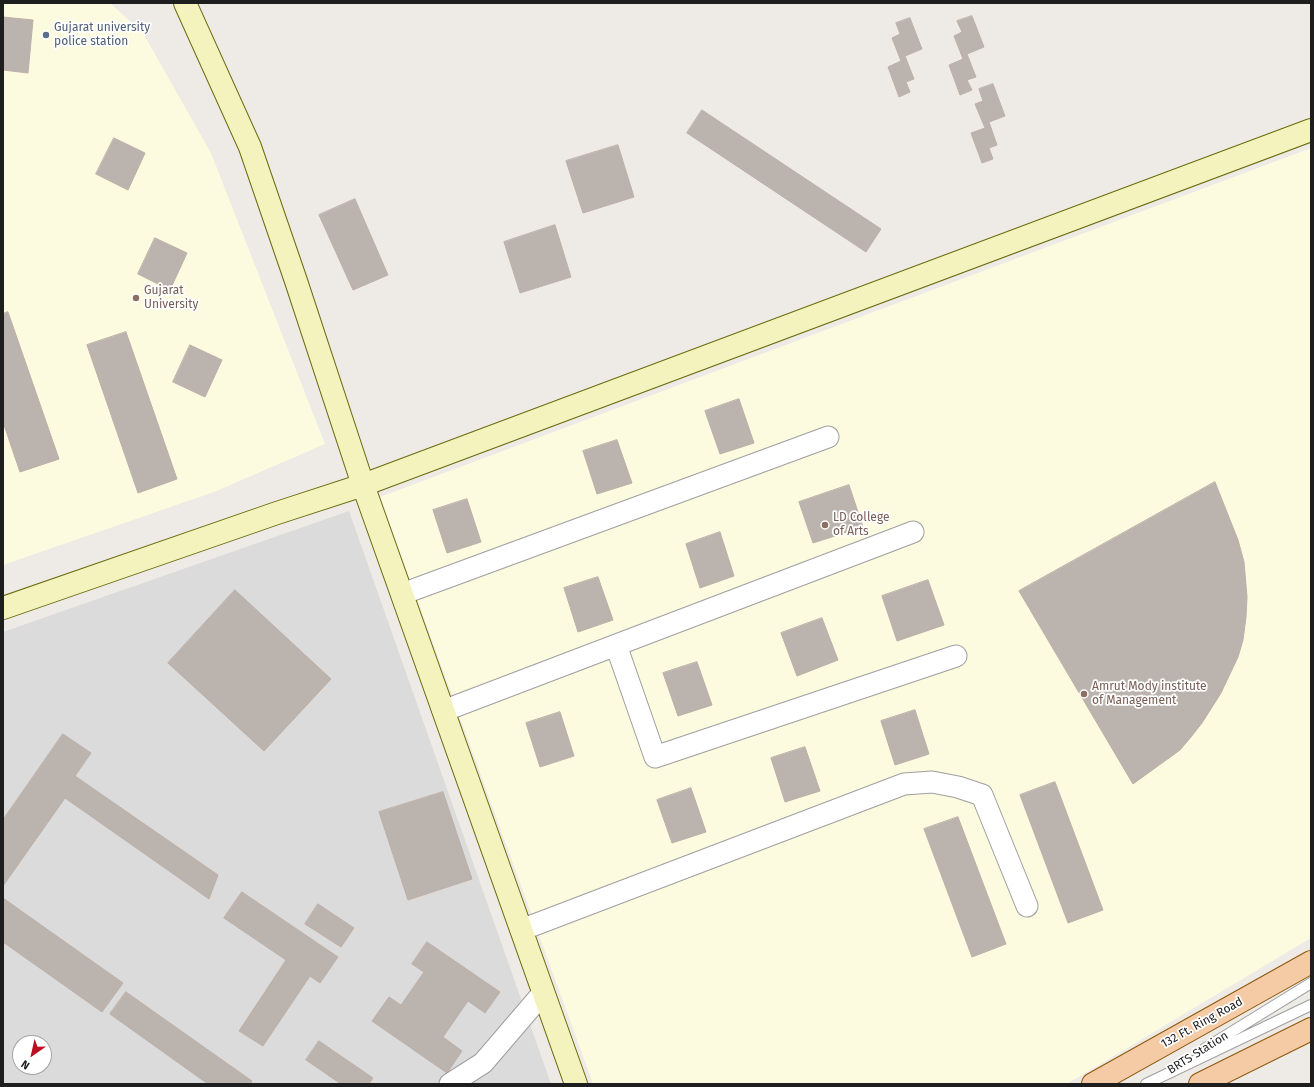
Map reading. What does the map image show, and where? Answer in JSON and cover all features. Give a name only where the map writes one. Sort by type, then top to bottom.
[{"type":"main road","name":"132 Ft. Ring Road","points":[[1093,1084],[1311,962]]},
{"type":"main road","points":[[1200,1084],[1311,1029]]},
{"type":"street","points":[[185,3],[250,147],[363,485],[576,1084]]},
{"type":"street","points":[[3,608],[277,513],[363,485],[1311,130]]},
{"type":"street","points":[[402,594],[828,437]]},
{"type":"street","points":[[443,710],[913,532]]},
{"type":"street","points":[[616,645],[655,757],[956,656]]},
{"type":"street","points":[[521,930],[904,784],[932,782],[958,787],[982,795],[1027,906]]},
{"type":"street","points":[[450,1084],[483,1063],[544,993]]},
{"type":"street","points":[[474,1084],[483,1063]]},
{"type":"lane","name":"BRTS Station","points":[[1163,1075],[1311,983]]},
{"type":"lane","name":"BRTS Station","points":[[1163,1075],[1311,1005]]},
{"type":"lane","points":[[1146,1084],[1163,1075]]},
{"type":"shaded area","name":"Gujarat University","points":[[3,3],[110,3],[143,33],[211,153],[325,444],[214,492],[3,565]]},
{"type":"shaded area","points":[[1311,148],[1311,938],[1067,1084],[593,1084],[380,497]]},
{"type":"shaded area","points":[[349,511],[551,1084],[3,1084],[3,632]]},
{"type":"building","points":[[972,16],[984,47],[967,54],[976,77],[967,80],[972,90],[960,95],[949,65],[963,59],[954,36],[962,32],[957,21]]},
{"type":"building","points":[[3,17],[33,20],[28,73],[3,70]]},
{"type":"building","points":[[910,18],[922,49],[905,56],[914,79],[906,82],[910,92],[899,97],[888,67],[901,61],[892,38],[900,34],[896,23]]},
{"type":"building","points":[[993,84],[1005,116],[989,122],[997,145],[989,148],[993,159],[982,163],[971,133],[985,128],[975,104],[983,101],[979,89]]},
{"type":"building","points":[[702,110],[881,229],[866,252],[687,133]]},
{"type":"building","points":[[114,138],[145,153],[128,190],[96,174]]},
{"type":"building","points":[[618,145],[634,197],[583,213],[566,161]]},
{"type":"building","points":[[355,199],[388,275],[353,290],[319,215]]},
{"type":"building","points":[[555,225],[571,277],[520,293],[504,242]]},
{"type":"building","points":[[155,238],[187,253],[170,290],[138,274]]},
{"type":"building","points":[[8,312],[59,459],[20,472],[3,422],[3,314]]},
{"type":"building","points":[[126,332],[177,479],[138,493],[87,345]]},
{"type":"building","points":[[190,345],[222,360],[205,397],[173,382]]},
{"type":"building","points":[[739,399],[754,443],[720,454],[705,411]]},
{"type":"building","points":[[617,440],[632,483],[597,494],[583,451]]},
{"type":"building","points":[[1215,482],[1238,540],[1244,562],[1247,597],[1243,640],[1238,657],[1221,693],[1202,723],[1180,750],[1133,784],[1019,591]]},
{"type":"building","points":[[849,485],[863,527],[813,543],[799,502]]},
{"type":"building","points":[[467,499],[481,542],[447,553],[433,510]]},
{"type":"building","points":[[720,532],[734,576],[700,588],[686,544]]},
{"type":"building","points":[[598,577],[613,620],[578,632],[564,588]]},
{"type":"building","points":[[928,580],[944,625],[897,641],[882,596]]},
{"type":"building","points":[[235,590],[331,679],[264,751],[168,663]]},
{"type":"building","points":[[822,618],[838,660],[797,676],[781,633]]},
{"type":"building","points":[[697,662],[712,705],[678,716],[663,673]]},
{"type":"building","points":[[915,710],[929,754],[895,765],[881,721]]},
{"type":"building","points":[[560,712],[574,756],[540,767],[526,723]]},
{"type":"building","points":[[63,734],[91,753],[75,776],[218,875],[209,899],[65,798],[3,886],[3,820]]},
{"type":"building","points":[[805,747],[820,791],[785,802],[771,758]]},
{"type":"building","points":[[1055,782],[1103,910],[1068,923],[1020,795]]},
{"type":"building","points":[[691,788],[706,832],[672,843],[657,800]]},
{"type":"building","points":[[443,792],[472,879],[408,900],[379,812]]},
{"type":"building","points":[[958,817],[1006,944],[972,957],[924,829]]},
{"type":"building","points":[[242,892],[338,957],[320,983],[310,976],[263,1046],[239,1031],[286,960],[224,918]]},
{"type":"building","points":[[3,898],[123,983],[102,1012],[3,942]]},
{"type":"building","points":[[318,904],[354,928],[341,947],[305,924]]},
{"type":"building","points":[[427,942],[500,992],[485,1013],[468,1001],[443,1037],[462,1051],[447,1073],[372,1021],[389,997],[401,1005],[424,972],[412,964]]},
{"type":"building","points":[[126,992],[252,1081],[250,1084],[208,1084],[110,1014]]},
{"type":"building","points":[[319,1041],[373,1078],[369,1084],[341,1084],[306,1060]]},
{"type":"place","name":"Gujarat university police station","points":[[46,35]]},
{"type":"place","name":"Gujarat University","points":[[136,298]]},
{"type":"place","name":"LD College of Arts","points":[[825,525]]},
{"type":"place","name":"Amrut Mody institute of Management","points":[[1084,694]]}]
